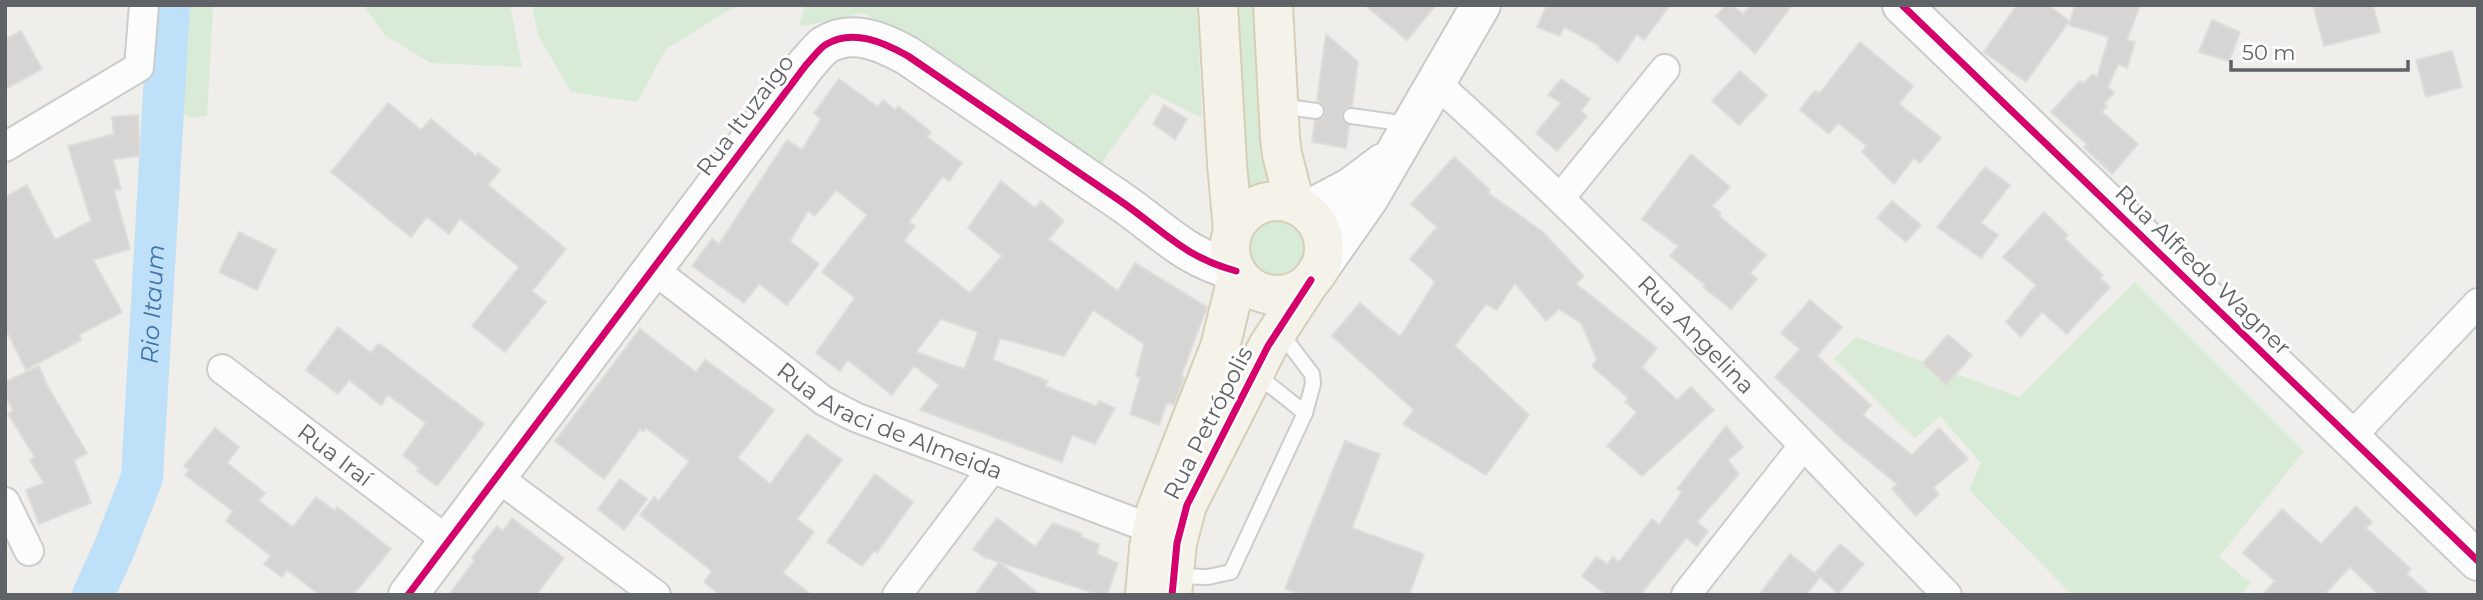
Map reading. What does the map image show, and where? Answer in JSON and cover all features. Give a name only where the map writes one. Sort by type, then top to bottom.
[{"type":"main road","points":[[1219,5],[1234,255],[1248,284],[1273,295],[1300,288],[1314,276],[1322,259],[1324,246],[1315,221],[1301,208],[1283,202],[1259,204],[1239,220],[1234,255]]},
{"type":"main road","points":[[1273,5],[1282,155],[1301,208]]},
{"type":"main road","name":"Rua Petrópolis","points":[[1164,589],[1152,529],[1156,511],[1220,347],[1234,255]]},
{"type":"main road","name":"Rua Petrópolis","points":[[1164,589],[1187,505],[1254,373],[1278,330],[1314,276]]},
{"type":"street","points":[[5,147],[139,67],[144,5]]},
{"type":"street","name":"Rua Petrópolis","points":[[1314,276],[1346,232],[1405,139],[1481,5]]},
{"type":"street","name":"Rua Alfredo Wagner","points":[[1902,5],[2478,561]]},
{"type":"street","name":"Rua Ituzaigo","points":[[408,595],[806,65],[824,46],[841,38],[876,40],[908,56],[1135,211],[1234,255]]},
{"type":"street","points":[[1561,197],[1665,69]]},
{"type":"street","name":"Rua Angelina","points":[[1436,83],[1561,197],[1947,595]]},
{"type":"street","name":"Rua Petrópolis","points":[[1301,208],[1351,187],[1405,139]]},
{"type":"street","name":"Rua Araci de Almeida","points":[[653,269],[824,401],[887,431],[1152,529]]},
{"type":"street","points":[[2350,439],[2478,303]]},
{"type":"street","name":"Rua Iraí","points":[[222,369],[448,541]]},
{"type":"street","points":[[1686,595],[1803,446]]},
{"type":"street","points":[[897,595],[991,470]]},
{"type":"street","points":[[497,477],[656,595]]},
{"type":"street","points":[[5,502],[29,551]]},
{"type":"lane","points":[[1279,106],[1316,111]]},
{"type":"lane","points":[[1350,116],[1405,139]]},
{"type":"lane","points":[[1164,589],[1231,572],[1304,413],[1313,384],[1312,374],[1278,330]]},
{"type":"lane","points":[[1254,373],[1304,413]]},
{"type":"green space","points":[[180,5],[213,5],[207,116],[192,118],[174,110]]},
{"type":"green space","points":[[363,5],[510,5],[522,67],[431,63],[386,36]]},
{"type":"green space","points":[[532,5],[743,5],[729,10],[666,49],[637,102],[571,92],[538,35]]},
{"type":"green space","points":[[805,5],[1197,5],[1202,118],[1152,93],[1097,169],[933,49],[863,13],[799,27]]},
{"type":"green space","points":[[1236,5],[1256,5],[1270,180],[1241,189]]},
{"type":"green space","points":[[1269,217],[1281,217],[1297,226],[1304,236],[1304,260],[1297,270],[1281,279],[1269,279],[1258,274],[1249,265],[1244,254],[1244,242],[1249,231],[1258,222]]},
{"type":"green space","points":[[2135,282],[2304,451],[2219,557],[2251,583],[2241,595],[2072,595],[1969,490],[1981,463],[1940,416],[1915,438],[1834,359],[1856,337],[2019,397]]},
{"type":"building","points":[[1365,5],[1436,5],[1407,40]]},
{"type":"building","points":[[1547,5],[1670,5],[1644,40],[1637,34],[1618,62],[1599,48],[1600,46],[1564,27],[1560,36],[1537,27]]},
{"type":"building","points":[[1726,5],[1732,5],[1743,14],[1751,5],[1792,5],[1755,54],[1716,16]]},
{"type":"building","points":[[2017,5],[2048,5],[2069,21],[2026,82],[1984,52]]},
{"type":"building","points":[[2075,5],[2140,5],[2127,40],[2135,42],[2127,68],[2118,64],[2108,87],[2114,93],[2104,103],[2107,106],[2102,112],[2138,144],[2112,174],[2084,147],[2087,144],[2051,112],[2080,81],[2084,83],[2093,74],[2097,77],[2109,37],[2069,25]]},
{"type":"building","points":[[2313,5],[2373,5],[2380,32],[2324,46]]},
{"type":"building","points":[[2212,20],[2240,32],[2229,61],[2199,52]]},
{"type":"building","points":[[21,31],[42,69],[5,89],[5,39]]},
{"type":"building","points":[[1326,34],[1358,62],[1352,106],[1341,115],[1349,125],[1346,148],[1312,142],[1315,121],[1326,112],[1317,101]]},
{"type":"building","points":[[1860,42],[1913,86],[1899,104],[1941,138],[1920,163],[1914,158],[1894,184],[1862,152],[1867,146],[1838,123],[1829,134],[1800,110],[1812,94],[1816,91],[1819,94]]},
{"type":"building","points":[[2452,51],[2462,87],[2426,97],[2416,60]]},
{"type":"building","points":[[1740,71],[1767,95],[1739,125],[1712,101]]},
{"type":"building","points":[[839,79],[878,107],[883,100],[895,110],[898,106],[931,132],[927,137],[962,163],[949,181],[943,176],[909,222],[915,226],[904,241],[970,293],[1002,256],[968,228],[1001,181],[1035,208],[1041,201],[1064,221],[1048,239],[1118,291],[1135,263],[1207,307],[1181,376],[1184,377],[1174,405],[1167,403],[1159,425],[1130,414],[1140,378],[1136,376],[1144,344],[1093,310],[1064,356],[1000,338],[993,360],[1048,381],[1045,386],[1096,406],[1099,401],[1115,408],[1095,444],[1072,435],[1062,462],[920,410],[939,385],[914,366],[892,395],[848,360],[840,371],[816,353],[855,298],[822,272],[867,215],[836,190],[815,216],[808,211],[790,241],[819,264],[787,305],[759,284],[744,303],[692,266],[712,239],[719,244],[787,140],[802,150],[821,119],[814,113]],"holes":[[[941,319],[978,332],[964,369],[916,352]]]},
{"type":"building","points":[[1561,79],[1590,99],[1581,111],[1587,116],[1557,151],[1536,133],[1561,103],[1548,95]]},
{"type":"building","points":[[388,103],[421,130],[431,119],[476,156],[478,153],[500,170],[488,185],[566,249],[532,291],[546,302],[505,352],[472,326],[519,267],[460,219],[449,234],[427,217],[411,237],[331,172]]},
{"type":"building","points":[[1164,105],[1187,119],[1175,139],[1153,124]]},
{"type":"building","points":[[138,115],[140,156],[113,159],[121,189],[114,190],[130,249],[93,260],[122,312],[79,335],[81,340],[26,370],[5,328],[5,197],[27,185],[55,240],[91,221],[68,146],[114,134],[112,117]]},
{"type":"building","points":[[1691,154],[1730,187],[1712,206],[1721,213],[1719,216],[1766,255],[1750,273],[1757,279],[1731,309],[1670,256],[1678,246],[1642,219]]},
{"type":"building","points":[[1454,157],[1490,190],[1487,192],[1543,232],[1584,276],[1576,284],[1657,348],[1642,367],[1677,400],[1691,387],[1714,410],[1642,476],[1607,446],[1637,412],[1625,402],[1628,398],[1592,366],[1597,360],[1581,323],[1559,309],[1546,321],[1515,283],[1497,310],[1486,304],[1455,346],[1529,415],[1486,475],[1403,424],[1414,410],[1332,336],[1360,303],[1400,337],[1435,282],[1410,259],[1437,227],[1411,204]]},
{"type":"building","points":[[1985,167],[2010,185],[1981,223],[1998,235],[1981,258],[1937,227]]},
{"type":"building","points":[[1892,201],[1921,225],[1906,242],[1877,218]]},
{"type":"building","points":[[2044,212],[2068,235],[2065,239],[2103,275],[2100,278],[2110,287],[2067,334],[2042,312],[2021,337],[2006,322],[2036,285],[2003,257]]},
{"type":"building","points":[[239,232],[276,250],[257,290],[219,272]]},
{"type":"building","points":[[1810,300],[1842,327],[1817,356],[1871,405],[1863,415],[1912,455],[1939,428],[1968,459],[1933,488],[1939,494],[1916,516],[1892,489],[1897,484],[1843,440],[1775,377],[1800,349],[1781,333]]},
{"type":"building","points":[[338,327],[371,353],[378,344],[384,347],[484,424],[437,486],[417,471],[419,468],[403,455],[426,423],[388,395],[381,405],[349,380],[338,394],[306,370]]},
{"type":"building","points":[[640,329],[696,372],[705,360],[774,410],[738,458],[770,484],[807,434],[842,460],[797,519],[814,532],[783,573],[812,595],[720,595],[704,582],[712,571],[640,515],[654,497],[659,501],[689,461],[646,428],[643,432],[640,429],[604,479],[555,441]]},
{"type":"building","points":[[1948,335],[1972,355],[1946,385],[1923,363]]},
{"type":"building","points":[[39,366],[48,387],[87,453],[74,460],[91,503],[39,524],[26,490],[44,483],[30,460],[35,457],[8,414],[13,411],[5,394],[5,382]]},
{"type":"building","points":[[1726,426],[1743,447],[1728,460],[1739,474],[1697,522],[1708,531],[1697,546],[1686,538],[1640,595],[1607,595],[1582,576],[1596,557],[1608,564],[1613,557],[1619,562],[1652,519],[1659,525],[1682,492],[1677,489]]},
{"type":"building","points":[[215,428],[239,447],[227,463],[265,493],[259,501],[293,527],[316,497],[335,511],[337,507],[391,549],[353,595],[320,595],[287,570],[282,577],[264,564],[271,556],[226,521],[233,511],[185,475],[189,470],[184,466]]},
{"type":"building","points":[[1345,441],[1380,454],[1352,528],[1424,554],[1409,595],[1303,595],[1285,589]]},
{"type":"building","points":[[875,474],[913,502],[877,553],[874,551],[862,566],[827,542]]},
{"type":"building","points":[[620,479],[647,499],[624,530],[598,509]]},
{"type":"building","points":[[2356,506],[2372,522],[2366,528],[2411,569],[2407,574],[2430,595],[2379,595],[2350,567],[2324,595],[2262,595],[2275,581],[2243,553],[2282,509],[2321,544]]},
{"type":"building","points":[[512,518],[564,558],[536,595],[449,595],[475,560],[472,558],[497,526],[503,531]]},
{"type":"building","points":[[997,518],[1035,547],[1053,523],[1099,544],[1097,554],[1118,563],[1107,595],[984,557],[973,549]]},
{"type":"building","points":[[1840,544],[1864,564],[1838,594],[1820,577],[1806,595],[1759,595],[1790,554],[1818,576],[1815,573]]},
{"type":"building","points":[[999,562],[1040,595],[975,595]]},
{"type":"waterway","name":"Rio Itaum","points":[[93,595],[142,477],[169,5]]},
{"type":"cycle path","points":[[1902,5],[2478,561]]},
{"type":"cycle path","points":[[408,595],[806,65],[822,47],[835,40],[857,37],[867,39],[908,56],[1119,200],[1187,250],[1236,271]]},
{"type":"cycle path","points":[[1172,595],[1177,543],[1187,505],[1268,346],[1311,280]]}]
